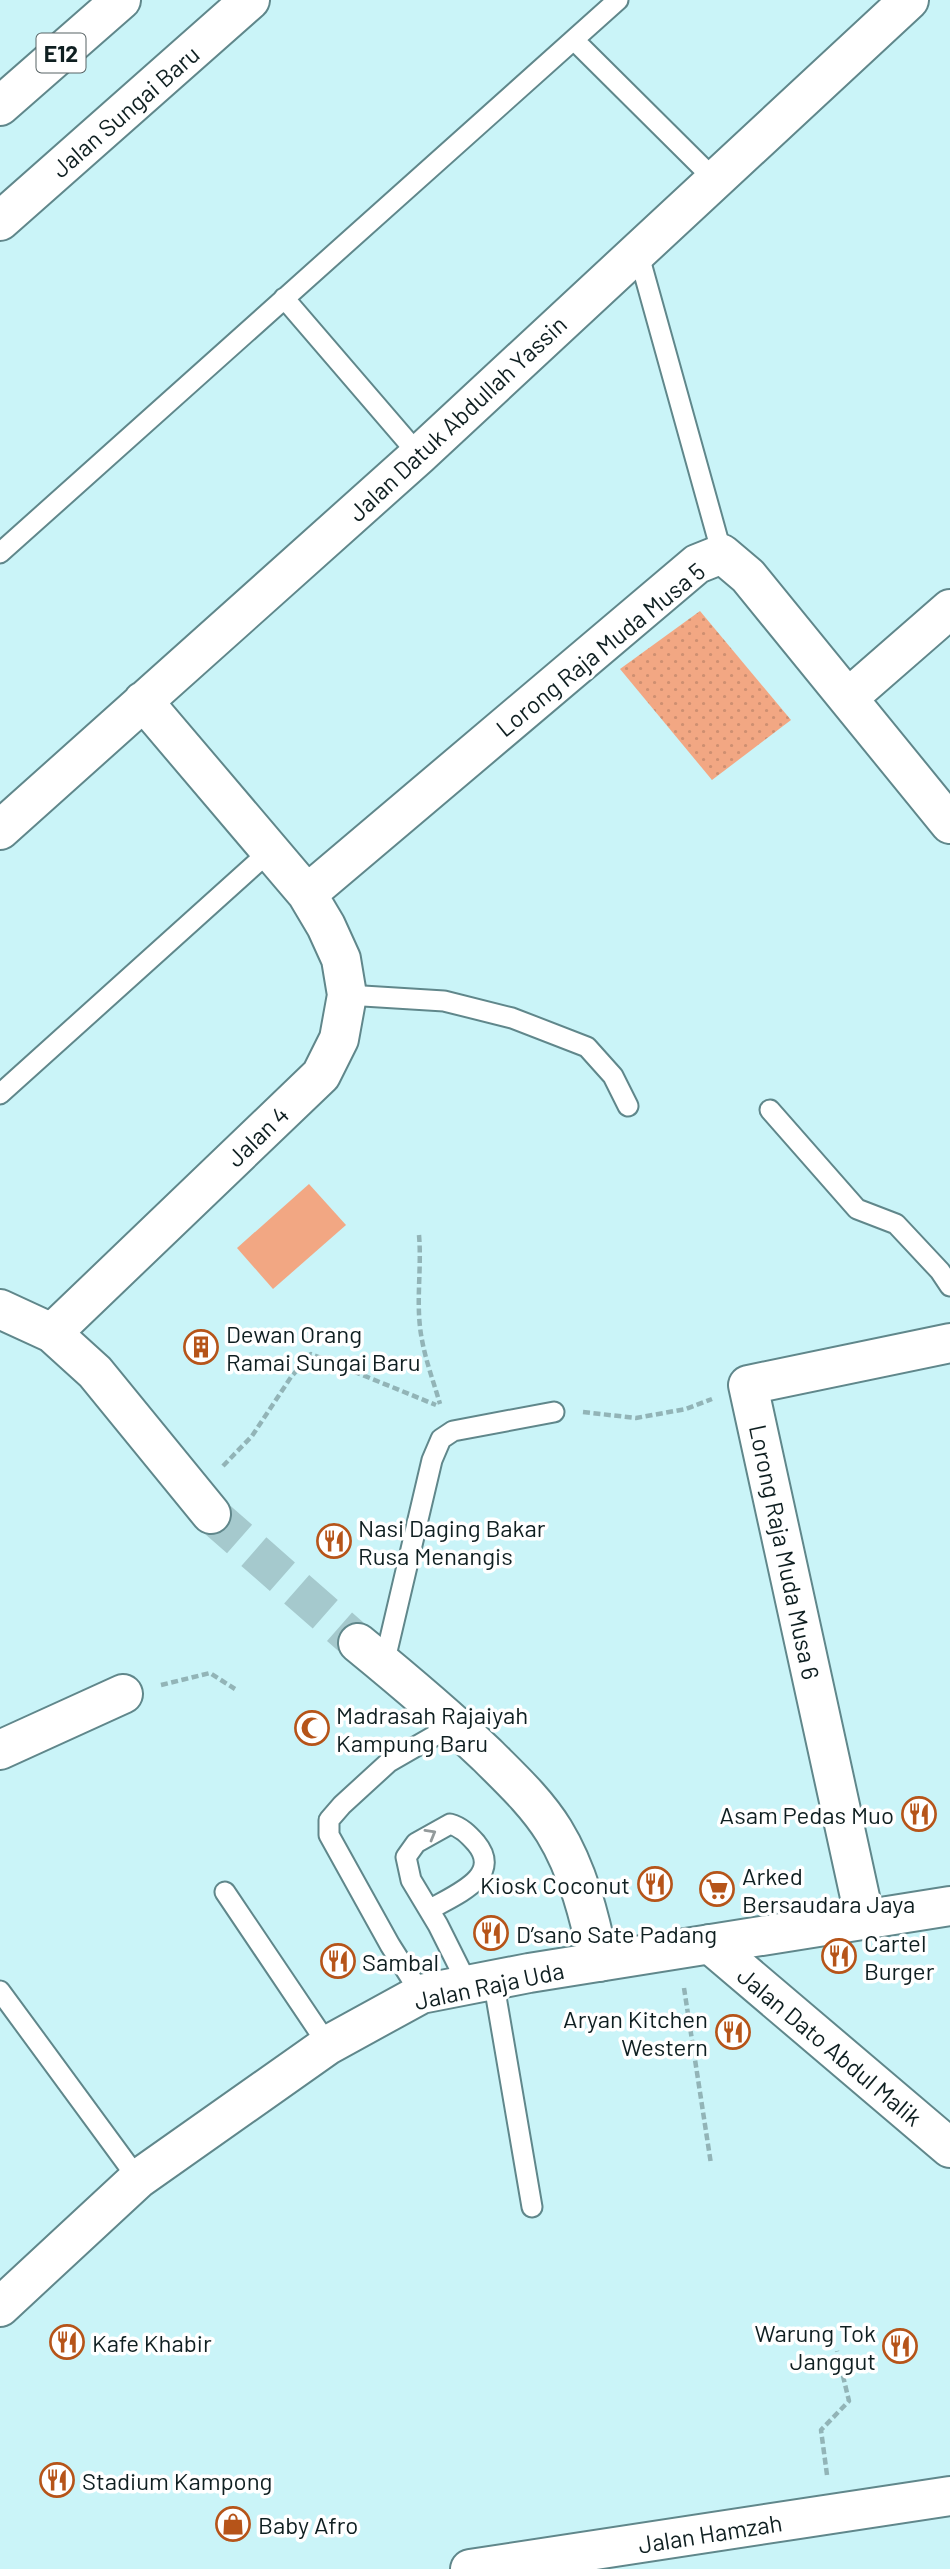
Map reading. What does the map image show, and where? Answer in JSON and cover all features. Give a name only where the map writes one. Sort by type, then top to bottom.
[{"type":"main road","name":"E12","points":[[0,106],[121,0]]},
{"type":"main road","name":"Jalan Sungai Baru","points":[[0,221],[250,0]]},
{"type":"main road","name":"Jalan Datuk Abdullah Yassin","points":[[0,830],[419,455],[909,0]]},
{"type":"main road","name":"Lorong Raja Muda Musa 5","points":[[307,894],[697,564],[722,554],[748,576],[950,824]]},
{"type":"main road","points":[[848,698],[950,609]]},
{"type":"main road","name":"Jalan 4","points":[[52,1332],[321,1075],[339,1039],[346,995],[341,959],[307,894],[143,701]]},
{"type":"main road","points":[[0,1309],[52,1332],[95,1372],[202,1503]]},
{"type":"main road","points":[[748,1385],[950,1343]]},
{"type":"main road","name":"Lorong Raja Muda Musa 6","points":[[748,1385],[865,1920]]},
{"type":"main road","points":[[371,1653],[455,1724],[526,1794],[554,1832],[590,1918],[599,1962]]},
{"type":"main road","points":[[0,1750],[123,1695]]},
{"type":"main road","name":"Jalan Raja Uda","points":[[0,2307],[138,2179],[328,2045],[421,1994],[599,1962],[950,1906]]},
{"type":"main road","name":"Jalan Dato Abdul Malik","points":[[694,1947],[950,2148]]},
{"type":"main road","name":"Jalan Hamzah","points":[[470,2569],[950,2496]]},
{"type":"lane","points":[[0,553],[618,0]]},
{"type":"lane","points":[[574,40],[716,181]]},
{"type":"lane","points":[[638,252],[722,554]]},
{"type":"lane","points":[[284,298],[419,455]]},
{"type":"lane","points":[[0,1094],[271,850]]},
{"type":"lane","points":[[346,995],[444,1001],[512,1018],[587,1047],[613,1076],[628,1106]]},
{"type":"lane","points":[[770,1110],[857,1209],[896,1224],[940,1271],[950,1286]]},
{"type":"lane","points":[[371,1653],[441,1439],[453,1431],[554,1412]]},
{"type":"lane","points":[[421,1994],[390,1945],[329,1835],[329,1820],[389,1762],[455,1724]]},
{"type":"lane","points":[[429,1910],[474,1882],[482,1875],[485,1863],[484,1853],[469,1834],[450,1824],[416,1843],[406,1857],[411,1880],[429,1910],[480,1982],[532,2207]]},
{"type":"lane","points":[[225,1892],[328,2045]]},
{"type":"lane","points":[[0,1991],[138,2179]]},
{"type":"path","points":[[202,1503],[252,1436],[291,1377],[311,1354],[440,1407],[421,1339],[418,1294],[421,1259],[419,1235]]},
{"type":"path","points":[[554,1412],[588,1412],[636,1418],[686,1409],[748,1385]]},
{"type":"path","points":[[123,1695],[210,1673],[235,1689]]},
{"type":"path","points":[[694,1947],[711,2164]]},
{"type":"path","points":[[833,2514],[821,2430],[849,2402],[837,2351]]},
{"type":"shaded area","points":[[700,611],[791,720],[712,780],[620,669]]},
{"type":"shaded area","points":[[309,1184],[346,1225],[273,1289],[237,1248]]},
{"type":"tunnel","points":[[211,1514],[358,1643]]},
{"type":"place","name":"Dewan Orang Ramai Sungai Baru","points":[[201,1347]]},
{"type":"place","name":"Nasi Daging Bakar Rusa Menangis","points":[[334,1541]]},
{"type":"place","name":"Madrasah Rajaiyah Kampung Baru","points":[[312,1728]]},
{"type":"place","name":"Asam Pedas Muo","points":[[919,1814]]},
{"type":"place","name":"Kiosk Coconut","points":[[655,1884]]},
{"type":"place","name":"Arked Bersaudara Jaya","points":[[717,1889]]},
{"type":"place","name":"D’sano Sate Padang","points":[[491,1933]]},
{"type":"place","name":"Cartel Burger","points":[[839,1956]]},
{"type":"place","name":"Sambal","points":[[338,1961]]},
{"type":"place","name":"Aryan Kitchen Western","points":[[733,2032]]},
{"type":"place","name":"Kafe Khabir","points":[[67,2342]]},
{"type":"place","name":"Warung Tok Janggut","points":[[900,2346]]},
{"type":"place","name":"Stadium Kampong","points":[[57,2480]]},
{"type":"place","name":"Baby Afro","points":[[233,2524]]}]
